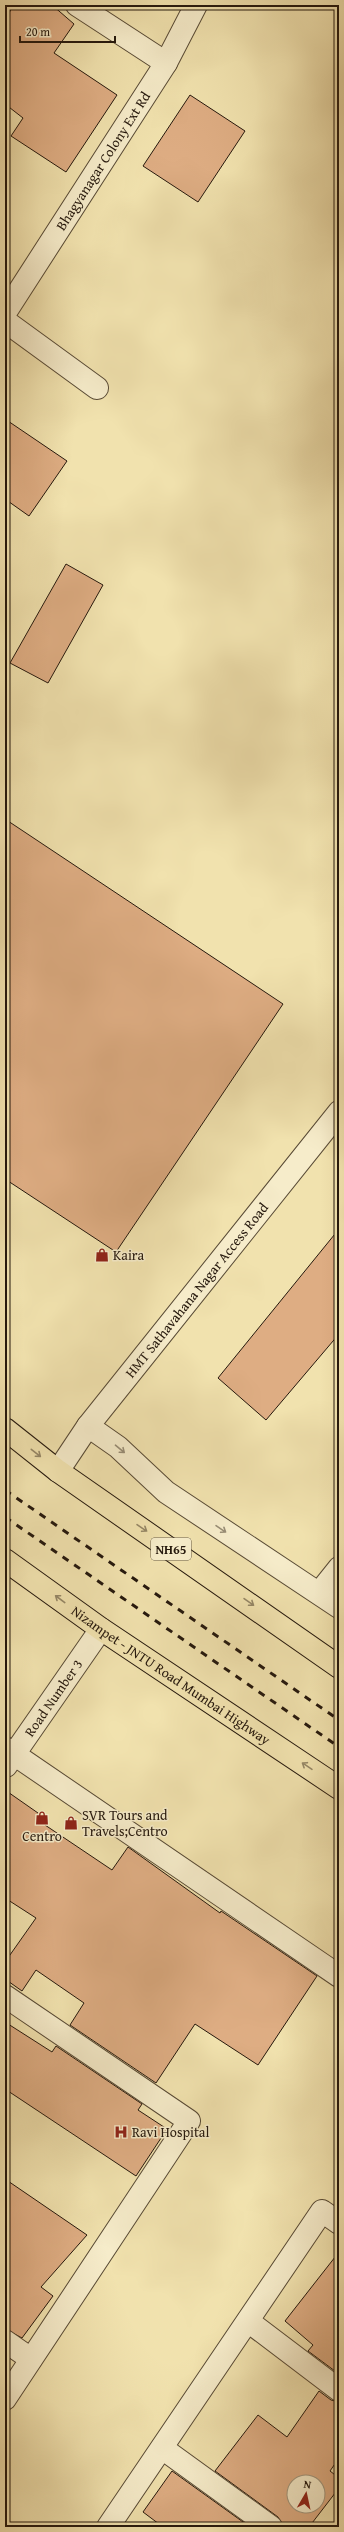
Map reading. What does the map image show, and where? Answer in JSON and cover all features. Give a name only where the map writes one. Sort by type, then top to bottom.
[{"type":"highway","name":"NH65","points":[[5,1429],[58,1471],[339,1666]]},
{"type":"highway","name":"Nizampet - JNTU Road Mumbai Highway","points":[[5,1560],[101,1629],[339,1788]]},
{"type":"street","points":[[77,5],[166,63]]},
{"type":"street","name":"Bhagyanagar Colony Ext Rd","points":[[5,313],[166,63],[196,5]]},
{"type":"street","points":[[5,321],[97,388]]},
{"type":"street","name":"HMT Sathavahana Nagar Access Road","points":[[58,1471],[88,1426],[339,1112]]},
{"type":"street","points":[[88,1426],[118,1447],[166,1492],[339,1607]]},
{"type":"street","points":[[319,1593],[339,1568]]},
{"type":"street","name":"Road Number 3","points":[[8,1756],[101,1629]]},
{"type":"street","points":[[8,1756],[339,1976]]},
{"type":"street","points":[[5,1996],[189,2121],[5,2399]]},
{"type":"street","points":[[108,2527],[322,2211],[339,2223]]},
{"type":"street","points":[[248,2321],[339,2390]]},
{"type":"street","points":[[5,2342],[31,2359]]},
{"type":"street","points":[[162,2448],[271,2527]]},
{"type":"building","points":[[14,5],[52,5],[74,24],[54,53],[117,95],[66,172],[11,136],[23,118],[5,104],[5,19]]},
{"type":"building","points":[[190,95],[245,131],[198,202],[143,166]]},
{"type":"building","points":[[5,419],[67,461],[29,516],[5,499]]},
{"type":"building","points":[[66,564],[103,585],[48,683],[10,663]]},
{"type":"building","points":[[5,819],[283,1004],[116,1252],[5,1179]]},
{"type":"building","points":[[339,1229],[339,1334],[266,1420],[218,1378]]},
{"type":"building","points":[[5,1790],[48,1820],[45,1825],[112,1870],[128,1847],[220,1913],[221,1911],[317,1976],[258,2065],[195,2024],[156,2083],[70,2025],[84,2003],[36,1970],[22,1991],[5,1979],[5,1962],[36,1918],[5,1898]]},
{"type":"building","points":[[5,2022],[52,2052],[56,2046],[142,2104],[138,2110],[167,2129],[136,2176],[5,2089]]},
{"type":"building","points":[[5,2179],[87,2235],[41,2287],[53,2296],[22,2338],[5,2329]]},
{"type":"building","points":[[339,2252],[339,2374],[308,2351],[313,2345],[285,2321]]},
{"type":"building","points":[[319,2391],[331,2400],[339,2402],[339,2458],[330,2471],[339,2478],[339,2488],[326,2505],[326,2474],[286,2474],[286,2514],[319,2514],[309,2527],[283,2527],[278,2517],[215,2471],[258,2415],[287,2437]]},
{"type":"building","points":[[172,2471],[250,2527],[163,2527],[143,2512]]},
{"type":"railway","points":[[5,1490],[339,1720]]},
{"type":"railway","points":[[5,1517],[339,1747]]},
{"type":"place","name":"Kaira","points":[[102,1255]]},
{"type":"place","name":"Centro","points":[[42,1818]]},
{"type":"place","name":"SVR Tours and Travels;Centro","points":[[71,1823]]},
{"type":"place","name":"Ravi Hospital","points":[[121,2132]]}]
